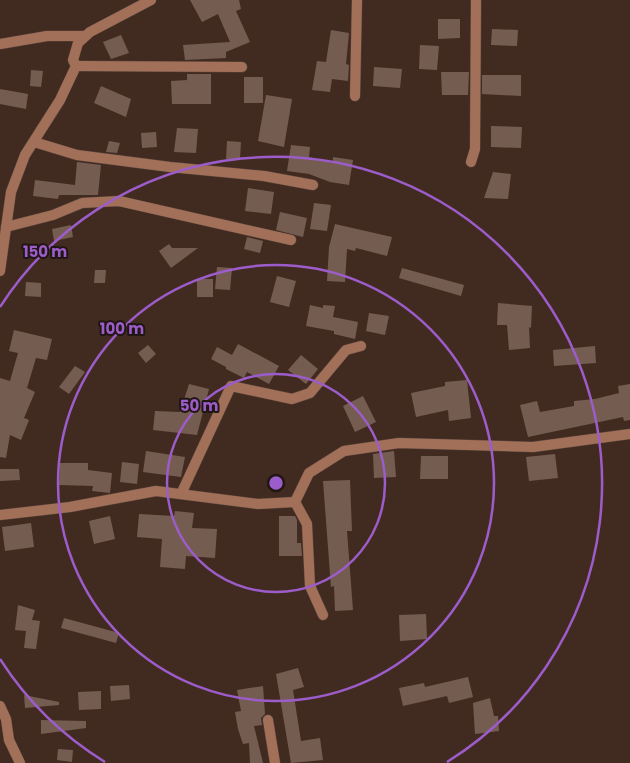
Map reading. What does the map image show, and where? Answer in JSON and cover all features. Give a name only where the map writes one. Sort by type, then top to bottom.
[{"type":"street","points":[[76,66],[73,60],[78,42],[85,36],[151,0]]},
{"type":"street","points":[[355,96],[357,0]]},
{"type":"street","points":[[471,162],[476,149],[476,0]]},
{"type":"street","points":[[0,44],[47,36],[85,36]]},
{"type":"street","points":[[76,66],[242,68]]},
{"type":"street","points":[[0,271],[11,192],[25,155],[60,100],[76,66]]},
{"type":"street","points":[[34,142],[77,155],[170,167],[264,176],[313,185]]},
{"type":"street","points":[[6,227],[53,215],[82,204],[119,202],[291,240]]},
{"type":"street","points":[[182,492],[231,386],[292,399],[310,393],[328,368],[346,350],[361,346]]},
{"type":"street","points":[[295,502],[310,473],[344,451],[399,443],[532,447],[630,434]]},
{"type":"street","points":[[0,516],[70,507],[156,491],[182,492],[258,504],[295,502]]},
{"type":"street","points":[[295,502],[307,524],[310,586],[323,615]]},
{"type":"street","points":[[0,706],[9,740],[20,763]]},
{"type":"street","points":[[268,720],[275,763]]},
{"type":"building","points":[[190,0],[239,0],[241,9],[236,11],[250,42],[226,52],[226,58],[185,60],[183,45],[230,42],[218,14],[202,22]]},
{"type":"building","points":[[438,19],[460,19],[460,38],[438,39]]},
{"type":"building","points":[[492,29],[518,30],[517,46],[491,45]]},
{"type":"building","points":[[331,30],[349,33],[346,64],[349,65],[348,81],[332,79],[330,92],[312,90],[317,61],[326,62]]},
{"type":"building","points":[[121,35],[129,53],[111,59],[103,42]]},
{"type":"building","points":[[420,45],[439,46],[437,70],[419,69]]},
{"type":"building","points":[[374,67],[402,69],[400,88],[373,86]]},
{"type":"building","points":[[31,70],[43,71],[41,87],[30,86]]},
{"type":"building","points":[[441,72],[469,72],[468,95],[442,95]]},
{"type":"building","points":[[187,74],[211,74],[211,104],[172,104],[171,81],[187,80]]},
{"type":"building","points":[[482,75],[521,75],[521,96],[482,94]]},
{"type":"building","points":[[244,77],[263,77],[263,103],[244,103]]},
{"type":"building","points":[[101,86],[131,99],[126,117],[94,103]]},
{"type":"building","points":[[0,89],[28,94],[26,109],[0,104]]},
{"type":"building","points":[[266,95],[292,99],[284,147],[258,141]]},
{"type":"building","points":[[491,126],[522,127],[521,148],[491,147]]},
{"type":"building","points":[[177,128],[198,129],[196,153],[174,152]]},
{"type":"building","points":[[156,132],[157,147],[142,148],[141,133]]},
{"type":"building","points":[[109,141],[120,143],[117,153],[106,152]]},
{"type":"building","points":[[227,141],[241,142],[240,159],[226,159]]},
{"type":"building","points":[[291,145],[310,147],[309,157],[333,163],[333,157],[353,160],[349,185],[330,182],[309,174],[287,171]]},
{"type":"building","points":[[77,162],[101,165],[98,195],[59,195],[58,199],[33,196],[35,180],[75,185]]},
{"type":"building","points":[[493,172],[511,174],[508,199],[484,198]]},
{"type":"building","points":[[248,188],[274,192],[271,214],[245,211]]},
{"type":"building","points":[[314,203],[331,205],[327,231],[310,229]]},
{"type":"building","points":[[280,212],[307,218],[303,237],[276,230]]},
{"type":"building","points":[[335,224],[392,237],[387,256],[356,248],[355,251],[347,249],[345,282],[327,281],[329,247]]},
{"type":"building","points":[[71,225],[73,237],[54,241],[52,229]]},
{"type":"building","points":[[247,237],[263,241],[260,253],[244,249]]},
{"type":"building","points":[[169,244],[172,248],[198,248],[171,268],[159,251]]},
{"type":"building","points":[[217,267],[232,268],[230,290],[215,289]]},
{"type":"building","points":[[402,268],[464,285],[461,296],[399,278]]},
{"type":"building","points":[[95,270],[106,270],[105,283],[94,283]]},
{"type":"building","points":[[277,276],[296,281],[289,307],[270,302]]},
{"type":"building","points":[[197,279],[213,279],[213,297],[197,297]]},
{"type":"building","points":[[26,282],[41,283],[41,297],[25,296]]},
{"type":"building","points":[[498,303],[532,306],[531,328],[529,327],[530,348],[509,350],[507,325],[497,325]]},
{"type":"building","points":[[310,305],[323,308],[323,305],[335,306],[333,317],[358,322],[355,339],[334,334],[334,331],[306,326]]},
{"type":"building","points":[[369,313],[389,316],[385,335],[366,331]]},
{"type":"building","points":[[14,330],[52,339],[47,360],[36,358],[27,388],[35,392],[24,418],[29,420],[21,440],[10,435],[6,458],[0,457],[0,378],[10,381],[18,353],[9,351]]},
{"type":"building","points":[[238,344],[279,366],[269,384],[247,372],[244,378],[211,359],[217,347],[232,355]]},
{"type":"building","points":[[148,345],[156,354],[146,363],[138,353]]},
{"type":"building","points":[[595,346],[596,363],[554,366],[553,350]]},
{"type":"building","points":[[301,355],[318,369],[306,384],[288,370]]},
{"type":"building","points":[[75,366],[85,372],[69,394],[59,387]]},
{"type":"building","points":[[467,380],[471,418],[449,421],[448,410],[416,417],[411,393],[445,386],[445,382]]},
{"type":"building","points":[[189,384],[209,389],[197,435],[153,430],[155,411],[180,412]]},
{"type":"building","points":[[630,384],[630,420],[624,421],[623,417],[528,437],[520,405],[537,401],[540,412],[574,406],[574,401],[595,399],[619,393],[618,386]]},
{"type":"building","points":[[363,396],[376,422],[355,432],[343,406]]},
{"type":"building","points":[[146,451],[185,457],[181,477],[143,472]]},
{"type":"building","points":[[394,451],[396,477],[374,478],[373,454]]},
{"type":"building","points":[[555,454],[558,478],[529,481],[526,457]]},
{"type":"building","points":[[421,456],[448,456],[448,479],[420,479]]},
{"type":"building","points":[[122,462],[139,464],[137,484],[120,482]]},
{"type":"building","points":[[60,463],[88,463],[88,470],[112,473],[110,493],[92,491],[93,486],[59,485]]},
{"type":"building","points":[[0,469],[19,469],[20,480],[0,481]]},
{"type":"building","points":[[350,480],[352,531],[347,531],[353,610],[335,611],[334,586],[331,587],[323,481]]},
{"type":"building","points":[[175,511],[194,513],[192,528],[217,529],[215,558],[186,556],[185,569],[160,567],[162,539],[137,537],[139,514],[174,516]]},
{"type":"building","points":[[110,516],[115,539],[94,544],[89,521]]},
{"type":"building","points":[[279,516],[295,516],[297,520],[297,543],[301,543],[302,556],[279,556]]},
{"type":"building","points":[[31,523],[34,547],[5,551],[2,527]]},
{"type":"building","points":[[18,605],[35,610],[32,620],[40,621],[36,649],[24,648],[26,631],[15,630]]},
{"type":"building","points":[[426,614],[427,639],[400,641],[399,615]]},
{"type":"building","points":[[64,618],[119,633],[116,643],[61,628]]},
{"type":"building","points":[[298,668],[304,687],[293,690],[301,741],[320,738],[323,760],[291,763],[276,674]]},
{"type":"building","points":[[468,677],[473,697],[449,703],[447,696],[403,706],[399,688],[424,683],[425,687]]},
{"type":"building","points":[[129,685],[130,699],[111,701],[110,686]]},
{"type":"building","points":[[263,686],[265,714],[261,718],[262,725],[254,726],[263,763],[250,763],[249,743],[243,744],[238,729],[235,712],[241,711],[237,690]]},
{"type":"building","points":[[101,691],[101,709],[79,710],[78,692]]},
{"type":"building","points":[[24,695],[59,702],[59,705],[25,708]]},
{"type":"building","points":[[490,698],[494,716],[498,716],[499,731],[475,734],[473,703]]},
{"type":"building","points":[[41,720],[86,721],[86,728],[41,734]]},
{"type":"building","points":[[58,749],[73,750],[72,762],[57,760]]}]
